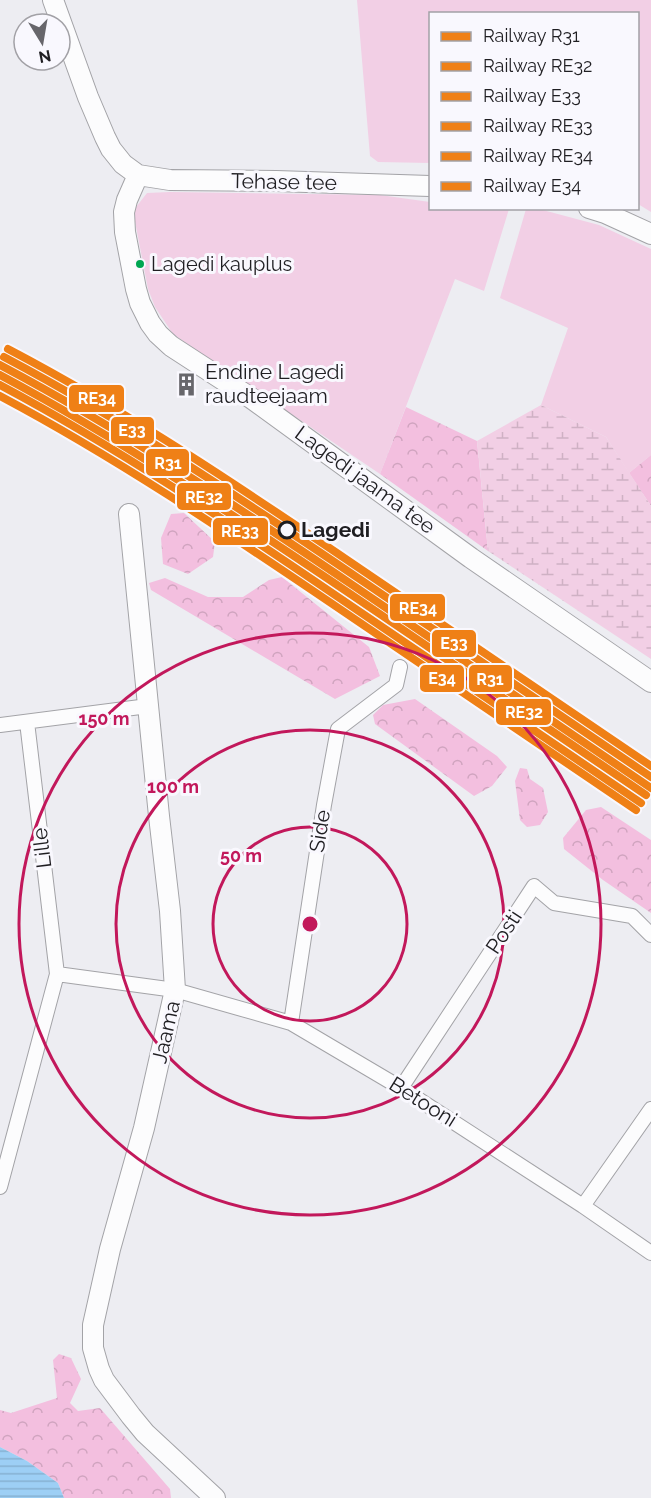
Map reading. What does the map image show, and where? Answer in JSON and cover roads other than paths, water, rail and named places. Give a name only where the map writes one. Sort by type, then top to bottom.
[{"type":"street","points":[[53,0],[105,137],[123,164],[138,175]]},
{"type":"street","name":"Tehase tee","points":[[138,175],[170,180],[429,186]]},
{"type":"street","name":"Lagedi jaama tee","points":[[138,175],[124,212],[125,232],[140,303],[158,334],[171,346],[251,398],[471,558],[651,682]]},
{"type":"street","points":[[595,210],[651,234]]},
{"type":"street","name":"Jaama","points":[[129,514],[170,910],[175,990],[144,1128],[110,1249],[93,1325],[93,1348],[104,1380],[131,1416],[215,1498]]},
{"type":"street","name":"Side","points":[[291,1023],[324,805],[338,729],[396,685],[400,667]]},
{"type":"street","points":[[0,725],[148,706]]},
{"type":"street","name":"Lille","points":[[0,1187],[57,974],[27,722]]},
{"type":"street","name":"Posti","points":[[401,1088],[534,886],[554,903],[632,916],[651,935]]},
{"type":"street","points":[[57,974],[175,990]]},
{"type":"street","name":"Betooni","points":[[175,990],[291,1023],[401,1088],[651,1253]]},
{"type":"street","points":[[583,1206],[651,1109]]},
{"type":"water","points":[[0,1447],[27,1461],[58,1483],[64,1498],[0,1498]]},
{"type":"rail line","name":"RE34","points":[[8,349],[99,400],[232,483],[651,766]]},
{"type":"rail line","name":"E33","points":[[4,357],[95,408],[228,491],[651,777]]},
{"type":"rail line","name":"R31","points":[[0,365],[91,416],[224,499],[651,788]]},
{"type":"rail line","name":"RE32","points":[[0,375],[89,425],[219,506],[646,795]]},
{"type":"rail line","name":"RE33","points":[[0,385],[87,434],[214,514],[641,803]]},
{"type":"rail line","name":"E34","points":[[0,396],[127,469],[209,522],[636,810]]},
{"type":"place","name":"Lagedi kauplus","points":[[140,264]]},
{"type":"place","name":"Endine Lagedi raudteejaam","points":[[187,384]]},
{"type":"place","name":"Lagedi","points":[[287,530]]}]
